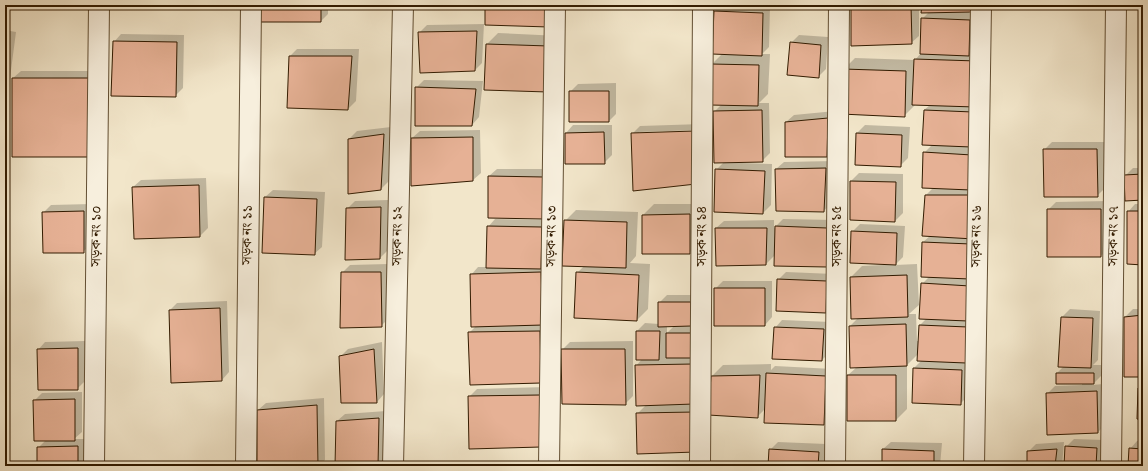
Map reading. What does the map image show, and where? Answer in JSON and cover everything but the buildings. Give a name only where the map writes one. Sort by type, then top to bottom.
[{"type":"street","name":"সড়ক নং ১০","points":[[94,466],[99,5]]},
{"type":"street","name":"সড়ক নং ১১","points":[[246,466],[251,5]]},
{"type":"street","name":"সড়ক নং ১২","points":[[393,466],[402,5]]},
{"type":"street","name":"সড়ক নং ১৩","points":[[549,466],[555,5]]},
{"type":"street","name":"সড়ক নং ১৪","points":[[700,466],[703,5]]},
{"type":"street","name":"সড়ক নং ১৫","points":[[835,466],[838,5]]},
{"type":"street","name":"সড়ক নং ১৬","points":[[974,466],[981,5]]},
{"type":"street","name":"সড়ক নং ১৭","points":[[1111,466],[1116,5]]}]
